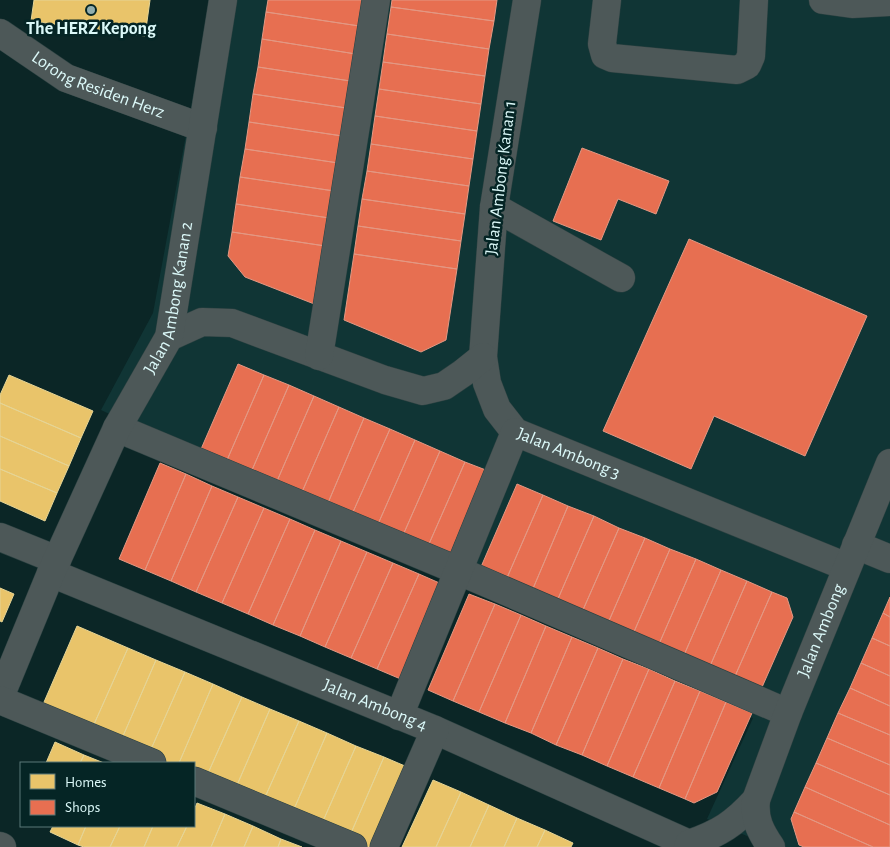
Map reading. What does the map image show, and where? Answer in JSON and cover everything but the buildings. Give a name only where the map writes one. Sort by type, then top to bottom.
[{"type":"street","name":"Jalan Ambong Kanan 2","points":[[0,699],[54,566],[117,428],[169,337],[223,0]]},
{"type":"street","points":[[319,356],[376,0]]},
{"type":"street","name":"Jalan Ambong Kanan 1","points":[[483,357],[494,207],[527,0]]},
{"type":"street","points":[[607,0],[602,44],[605,55],[612,58],[737,70],[747,65],[751,56],[754,0]]},
{"type":"street","points":[[823,0],[852,4],[889,3]]},
{"type":"street","name":"Lorong Residen Herz","points":[[0,33],[66,78],[203,128]]},
{"type":"street","points":[[494,207],[621,278]]},
{"type":"street","points":[[169,337],[202,322],[232,323],[385,380],[423,390],[444,386],[464,373],[483,357]]},
{"type":"street","name":"Jalan Ambong 3","points":[[483,357],[487,383],[497,409],[515,432],[851,556],[890,559]]},
{"type":"street","points":[[117,428],[459,571],[788,713]]},
{"type":"street","points":[[400,716],[515,432]]},
{"type":"street","name":"Jalan Ambong","points":[[756,800],[788,713],[890,463]]},
{"type":"street","name":"Jalan Ambong 4","points":[[0,537],[54,566],[435,730],[691,846]]},
{"type":"street","points":[[0,699],[150,762]]},
{"type":"street","points":[[384,847],[435,730]]},
{"type":"street","points":[[195,781],[353,847]]},
{"type":"street","points":[[691,846],[718,833],[741,816],[756,800]]},
{"type":"street","points":[[756,800],[755,812],[757,821],[771,847]]},
{"type":"shaded area","points":[[211,0],[890,0],[890,847],[773,847],[707,819],[753,718],[101,410],[153,313]]},
{"type":"place","name":"The HERZ Kepong","points":[[91,10]]}]
